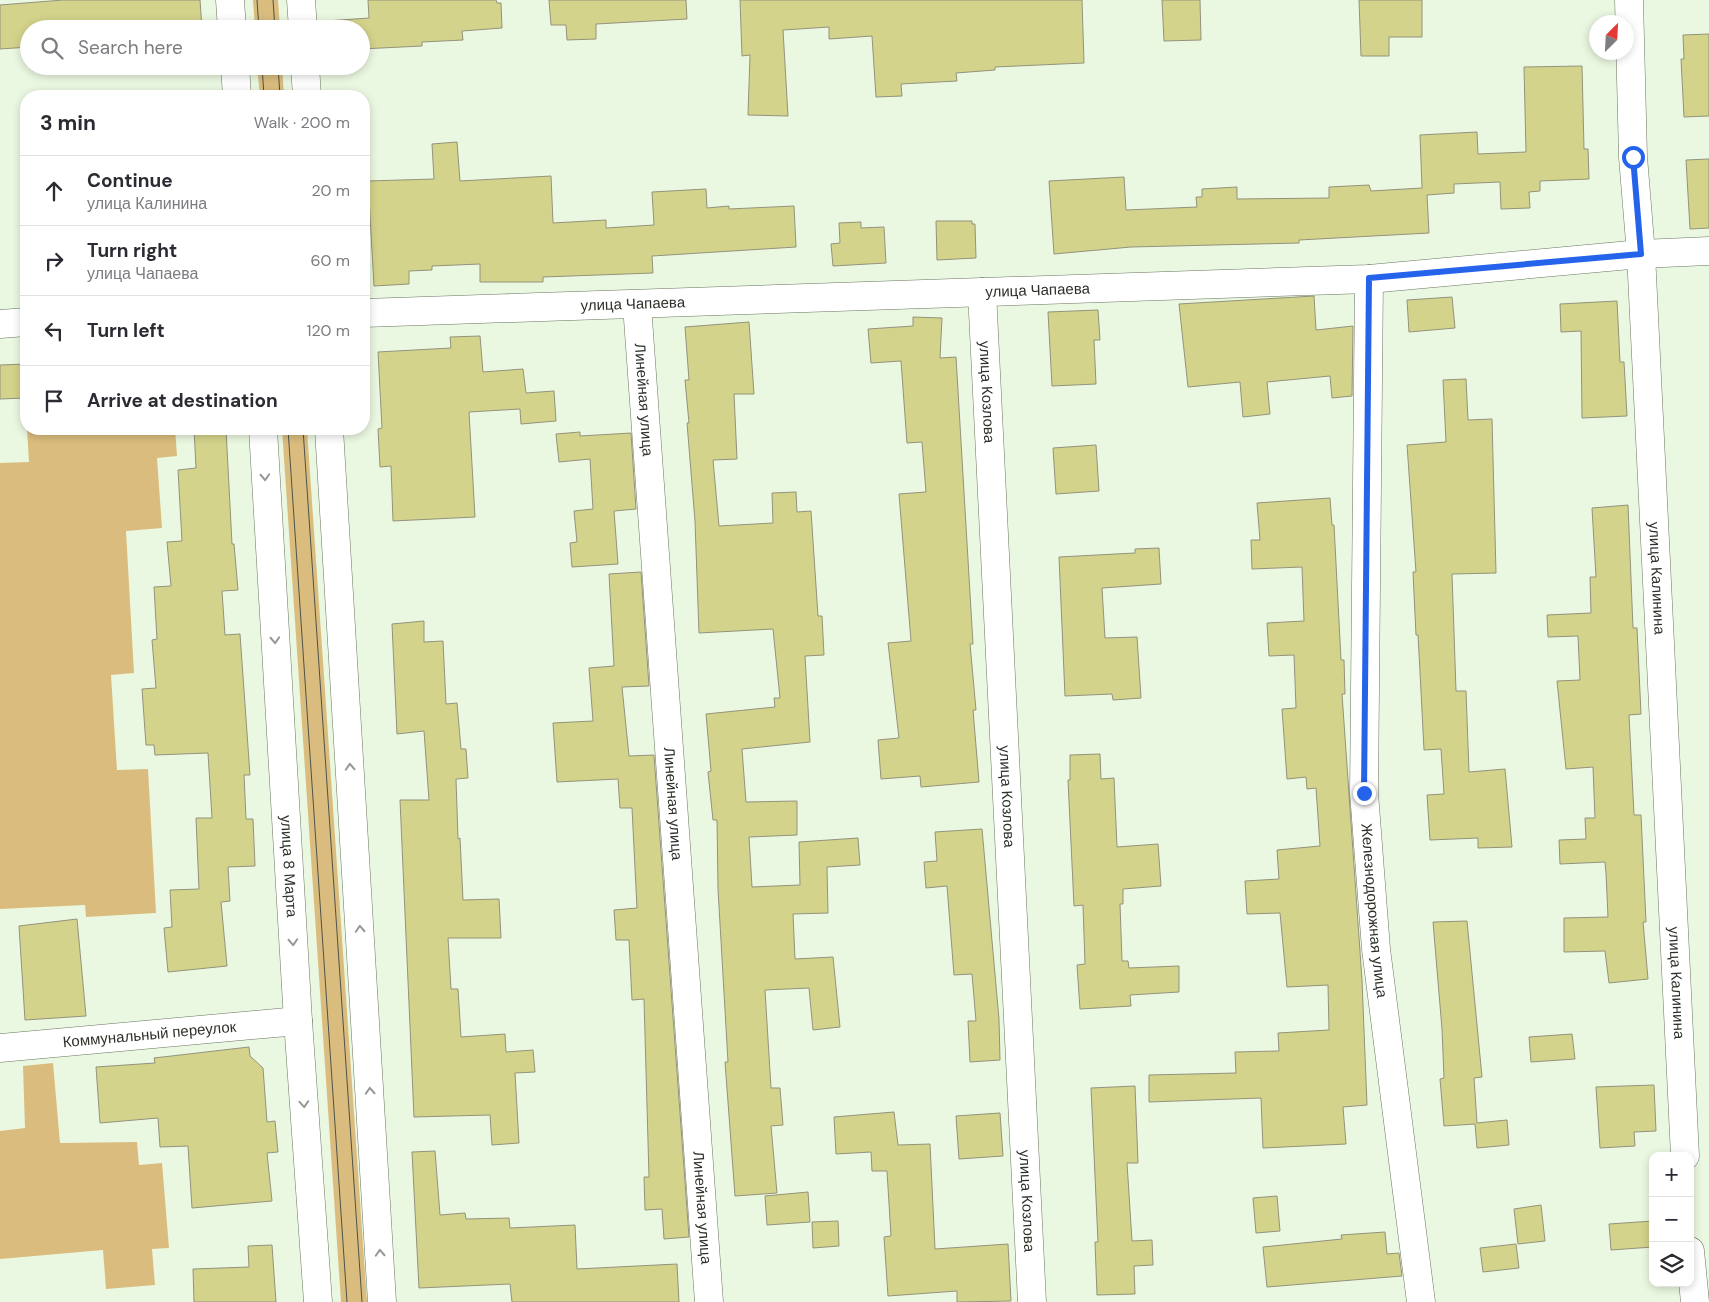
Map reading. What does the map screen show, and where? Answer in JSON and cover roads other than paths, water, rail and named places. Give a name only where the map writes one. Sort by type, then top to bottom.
[{"type":"street","points":[[230,0],[231,20]]},
{"type":"street","points":[[301,0],[302,20]]},
{"type":"street","name":"улица Калинина","points":[[1629,0],[1633,157],[1641,254],[1685,1152]]},
{"type":"street","points":[[236,75],[237,90]]},
{"type":"street","points":[[306,75],[307,90]]},
{"type":"street","name":"улица Чапаева","points":[[370,313],[1369,278],[1641,254],[1709,252]]},
{"type":"street","name":"Железнодорожная улица","points":[[1369,278],[1364,793],[1376,949],[1421,1302]]},
{"type":"street","name":"улица Козлова","points":[[982,292],[1032,1302]]},
{"type":"street","name":"Линейная улица","points":[[637,305],[709,1302]]},
{"type":"street","points":[[0,324],[20,322]]},
{"type":"street","name":"улица 8 Марта","points":[[263,435],[298,1021],[318,1302]]},
{"type":"street","points":[[329,435],[382,1302]]},
{"type":"street","name":"Коммунальный переулок","points":[[0,1048],[298,1021]]},
{"type":"street","points":[[1694,1287],[1695,1301]]},
{"type":"tram line","points":[[257,0],[258,20]]},
{"type":"tram line","points":[[273,0],[274,20]]},
{"type":"tram line","points":[[263,75],[264,90]]},
{"type":"tram line","points":[[279,75],[280,90]]},
{"type":"tram line","points":[[288,435],[347,1302]]},
{"type":"tram line","points":[[303,435],[362,1302]]}]
